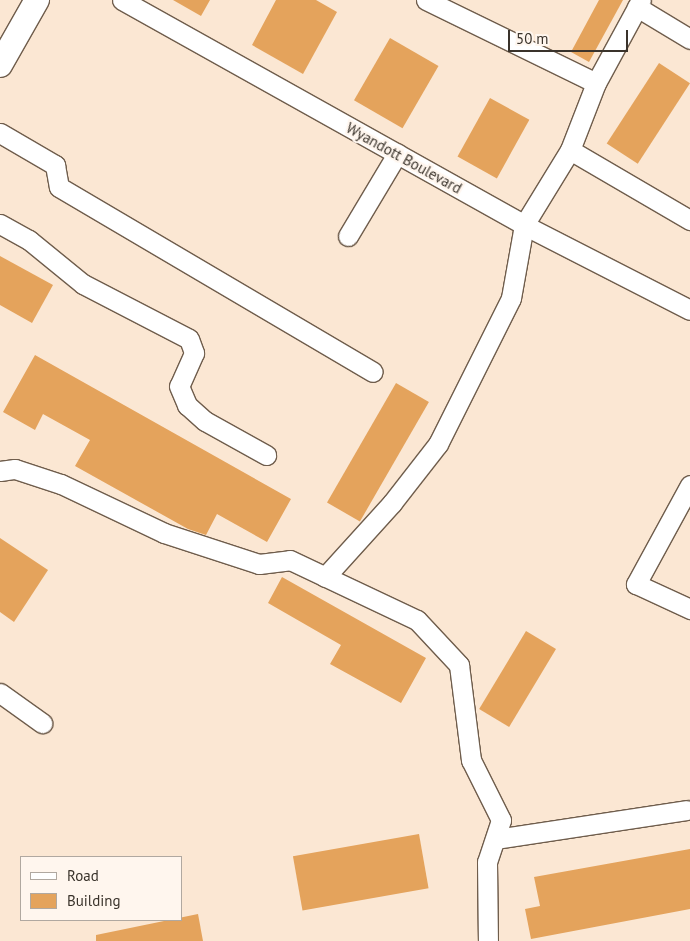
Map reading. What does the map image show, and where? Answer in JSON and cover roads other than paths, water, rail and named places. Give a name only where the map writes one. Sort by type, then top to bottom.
[{"type":"main road","points":[[0,65],[37,0]]},
{"type":"street","name":"Wyandott Boulevard","points":[[122,0],[524,225],[690,310]]},
{"type":"street","points":[[426,0],[596,83]]},
{"type":"street","points":[[325,577],[392,503],[438,444],[511,298],[524,225],[570,150],[596,83],[639,3],[690,39]]},
{"type":"street","points":[[0,133],[55,165],[59,187],[373,372]]},
{"type":"street","points":[[570,150],[690,220]]},
{"type":"street","points":[[348,236],[397,154]]},
{"type":"street","points":[[0,224],[29,240],[83,284],[189,339],[194,353],[179,386],[188,405],[205,421],[266,455]]},
{"type":"street","points":[[0,470],[15,469],[61,484],[164,533],[259,564],[290,560],[417,620],[459,665],[471,760],[501,820],[486,862],[488,941]]},
{"type":"street","points":[[690,485],[636,584],[690,609]]},
{"type":"street","points":[[0,693],[42,723]]},
{"type":"street","points":[[496,838],[687,810]]}]
